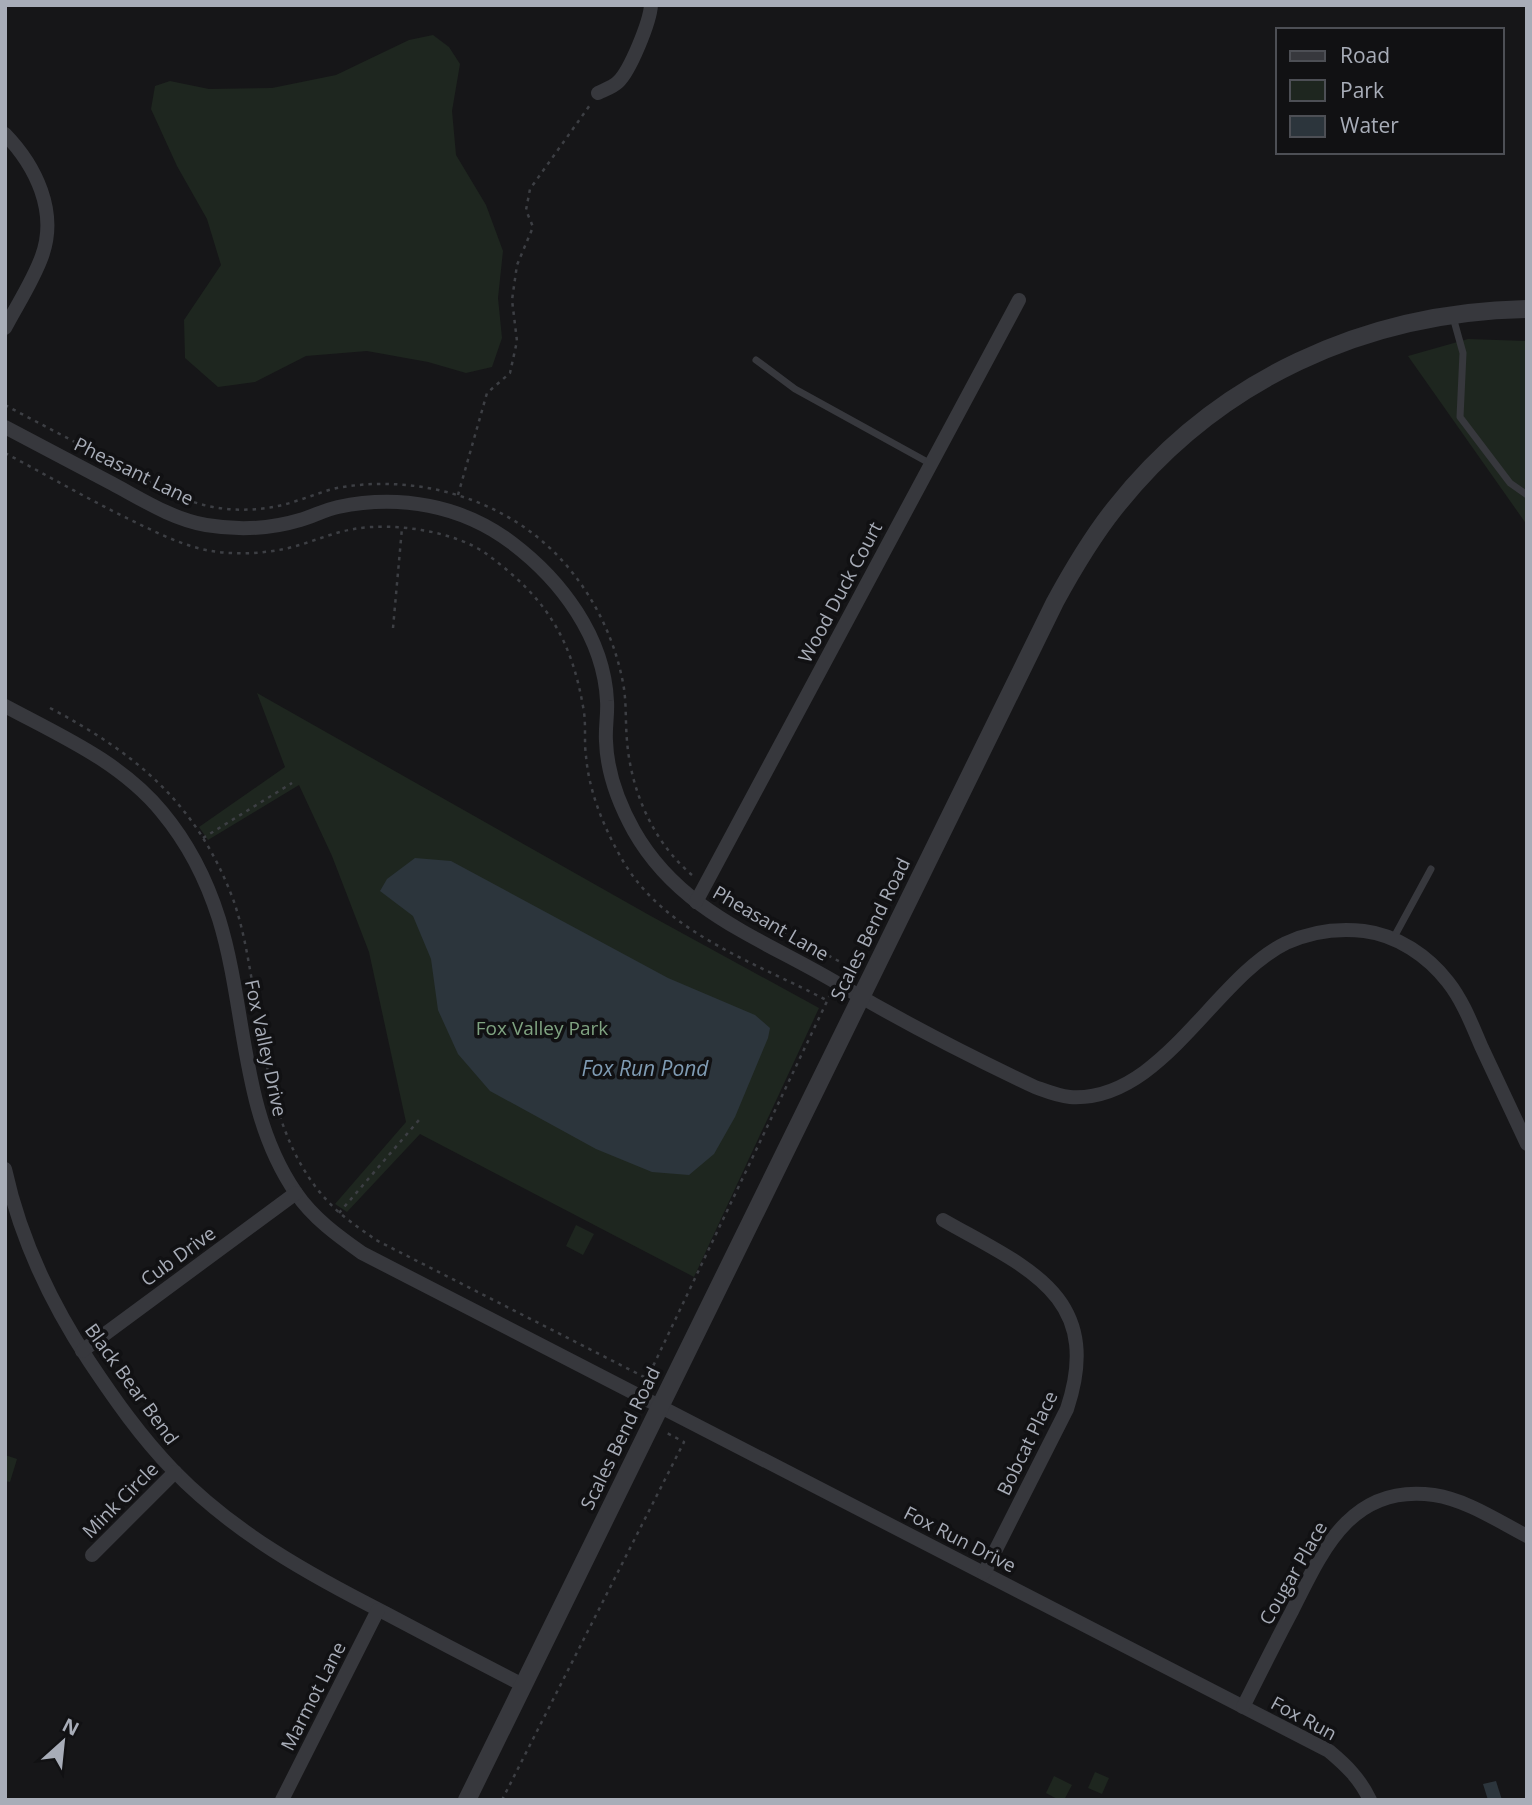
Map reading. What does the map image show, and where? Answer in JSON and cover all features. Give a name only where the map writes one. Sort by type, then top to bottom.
[{"type":"street","points":[[598,93],[618,82],[641,41],[651,5]]},
{"type":"street","points":[[5,134],[30,165],[35,176],[46,210],[48,232],[42,256],[5,328]]},
{"type":"street","name":"Wood Duck Court","points":[[696,902],[1019,300]]},
{"type":"street","name":"Scales Bend Road","points":[[467,1800],[1055,602],[1085,550],[1115,508],[1150,468],[1192,429],[1258,382],[1301,359],[1384,329],[1452,313],[1527,309]]},
{"type":"street","name":"Pheasant Lane","points":[[5,427],[170,514],[204,524],[233,528],[266,527],[336,507],[372,502],[405,502],[440,507],[477,522],[509,541],[540,566],[570,601],[590,637],[601,666],[605,688],[606,742],[610,771],[618,796],[647,853],[669,879],[725,922],[860,998],[1035,1087],[1056,1095],[1089,1096],[1128,1082],[1151,1067],[1245,974],[1284,944],[1323,931],[1350,929],[1374,932],[1421,954],[1450,984],[1466,1011],[1527,1144]]},
{"type":"street","name":"Fox Valley Drive","points":[[5,706],[94,753],[127,777],[163,813],[197,865],[219,920],[255,1101],[265,1135],[296,1193],[327,1227],[362,1254],[663,1398]]},
{"type":"street","name":"Black Bear Bend","points":[[5,1169],[19,1221],[60,1313],[82,1351],[129,1418],[175,1472],[237,1526],[319,1579],[523,1685]]},
{"type":"street","name":"Cub Drive","points":[[82,1351],[296,1193]]},
{"type":"street","name":"Bobcat Place","points":[[943,1220],[1041,1280],[1067,1312],[1075,1335],[1077,1352],[1075,1385],[1067,1409],[984,1573]]},
{"type":"street","name":"Fox Run Drive","points":[[663,1398],[984,1573],[1243,1707]]},
{"type":"street","name":"Mink Circle","points":[[92,1555],[175,1472]]},
{"type":"street","name":"Cougar Place","points":[[1243,1707],[1333,1536],[1347,1520],[1362,1510],[1397,1496],[1434,1495],[1458,1502],[1527,1536]]},
{"type":"street","name":"Marmot Lane","points":[[282,1800],[378,1610]]},
{"type":"street","name":"Fox Run","points":[[1243,1707],[1329,1751],[1347,1765],[1362,1783],[1370,1800]]},
{"type":"lane","points":[[1452,313],[1463,353],[1460,417],[1510,483],[1527,495]]},
{"type":"lane","points":[[756,360],[795,389],[931,464]]},
{"type":"lane","points":[[1392,939],[1431,869]]},
{"type":"path","points":[[458,495],[488,393],[510,373],[517,341],[512,300],[517,265],[533,227],[526,210],[530,188],[598,93]]},
{"type":"path","points":[[5,405],[166,491],[213,507],[242,510],[270,508],[336,488],[366,485],[418,486],[458,495],[494,510],[539,539],[561,559],[588,594],[607,630],[621,671],[626,697],[629,762],[641,803],[667,848],[685,869],[717,895],[846,965]]},
{"type":"path","points":[[5,453],[120,515],[174,541],[206,550],[254,554],[285,549],[356,528],[402,528],[430,532],[484,552],[520,580],[541,601],[565,642],[578,678],[585,716],[589,780],[601,816],[624,863],[669,913],[693,931],[828,1001]]},
{"type":"path","points":[[393,628],[402,528]]},
{"type":"path","points":[[50,708],[102,736],[140,764],[174,797],[203,838],[233,901],[281,1124],[293,1152],[307,1174],[339,1212],[376,1240],[663,1398]]},
{"type":"path","points":[[203,838],[292,783]]},
{"type":"path","points":[[327,1227],[419,1120]]},
{"type":"green space","points":[[433,35],[449,47],[460,64],[452,111],[456,155],[486,205],[503,251],[498,298],[502,338],[492,367],[466,373],[428,362],[367,351],[306,356],[255,382],[218,387],[185,358],[184,320],[221,265],[207,219],[177,166],[151,109],[155,86],[170,81],[209,89],[272,88],[336,75],[409,40]]},
{"type":"green space","points":[[1468,339],[1527,341],[1527,525],[1408,356]]},
{"type":"green space","name":"Fox Valley Park","points":[[257,693],[819,1008],[694,1277],[420,1134],[347,1212],[335,1204],[406,1122],[369,952],[332,856],[299,785],[208,840],[199,827],[285,767]]},
{"type":"green space","points":[[576,1225],[594,1234],[583,1255],[566,1246]]},
{"type":"green space","points":[[5,1455],[17,1459],[10,1482],[5,1481]]},
{"type":"green space","points":[[1095,1772],[1109,1778],[1102,1794],[1088,1788]]},
{"type":"green space","points":[[1054,1776],[1072,1785],[1064,1800],[1046,1793]]},
{"type":"water","name":"Fox Run Pond","points":[[415,858],[451,861],[668,978],[755,1015],[770,1028],[735,1117],[714,1154],[689,1175],[652,1172],[596,1149],[490,1091],[458,1054],[438,1010],[431,959],[413,916],[380,891],[387,879]]},
{"type":"water","points":[[1496,1781],[1502,1800],[1488,1800],[1483,1784]]}]
